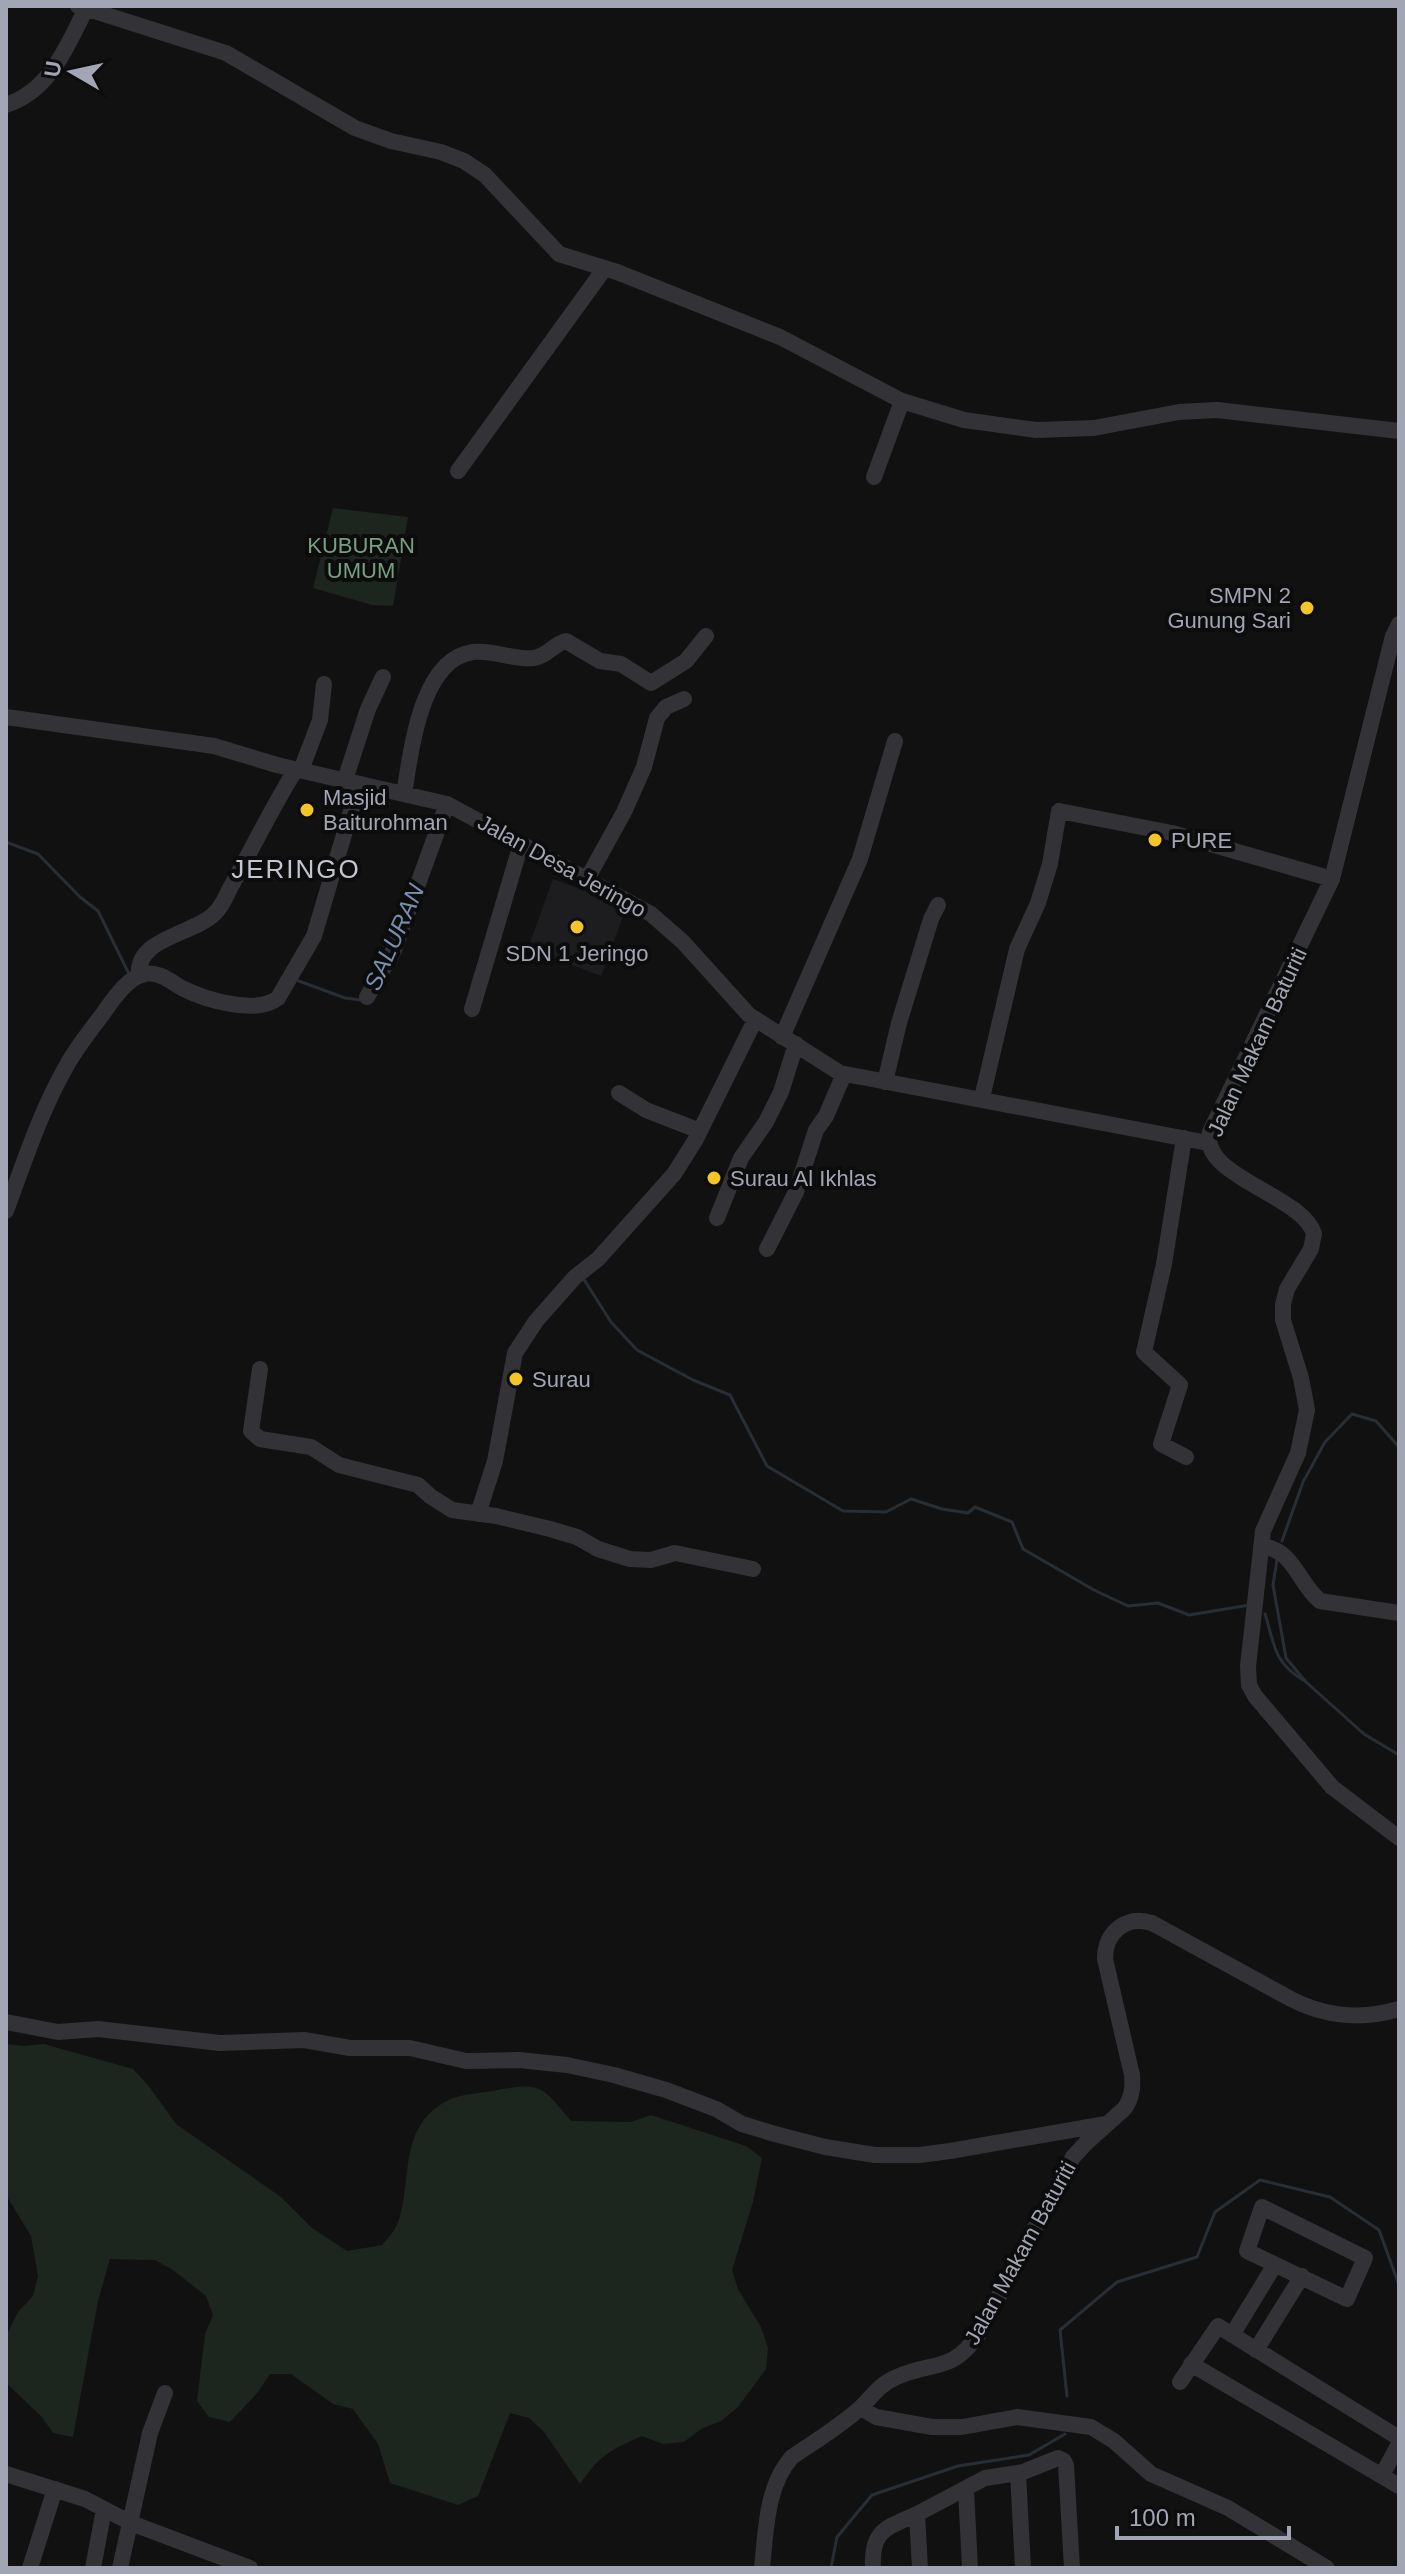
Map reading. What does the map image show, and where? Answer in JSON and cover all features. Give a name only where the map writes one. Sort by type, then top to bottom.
[{"type":"street","points":[[6,105],[27,96],[48,77],[82,7],[226,53],[355,128],[464,161],[485,175],[559,254],[605,268],[780,337],[902,401],[964,420],[1036,430],[1094,428],[1179,412],[1217,410],[1399,431]]},
{"type":"street","points":[[458,471],[605,268]]},
{"type":"street","points":[[874,477],[902,401]]},
{"type":"street","name":"Jalan Makam Baturiti","points":[[1399,624],[1393,636],[1332,879],[1210,1132],[1208,1143],[1216,1159],[1305,1219],[1314,1234],[1311,1249],[1287,1289],[1283,1304],[1283,1320],[1306,1397],[1304,1434],[1266,1520],[1248,1666],[1249,1685],[1332,1787],[1399,1838]]},
{"type":"street","points":[[404,794],[422,704],[438,677],[459,656],[485,652],[537,657],[566,641],[600,661],[621,664],[646,682],[654,683],[686,661],[706,636]]},
{"type":"street","points":[[6,1211],[17,1178],[66,1066],[111,1002],[139,976],[147,973],[159,975],[197,995],[223,1002],[259,1005],[275,1000],[314,936],[352,782],[350,757],[383,677]]},
{"type":"street","points":[[139,976],[138,961],[142,956],[160,942],[201,925],[222,907],[267,816],[299,770],[320,720],[324,684]]},
{"type":"street","points":[[587,879],[624,812],[644,767],[657,718],[666,707],[684,699]]},
{"type":"street","name":"Jalan Desa Jeringo","points":[[6,717],[214,746],[299,770],[447,804],[639,906],[683,942],[755,1020],[844,1074],[1208,1143]]},
{"type":"street","points":[[717,1218],[741,1158],[766,1122],[781,1092],[789,1040],[860,859],[895,741]]},
{"type":"street","points":[[367,997],[394,950],[447,804]]},
{"type":"street","points":[[982,1098],[1017,949],[1038,903],[1050,864],[1059,811],[1172,833],[1332,879]]},
{"type":"street","points":[[472,1009],[521,844]]},
{"type":"street","points":[[885,1082],[904,1008],[938,905]]},
{"type":"street","points":[[478,1514],[495,1461],[515,1353],[536,1321],[575,1277],[598,1259],[661,1190],[700,1131],[755,1020]]},
{"type":"street","points":[[767,1249],[796,1192],[816,1130],[844,1074]]},
{"type":"street","points":[[619,1093],[646,1110],[700,1131]]},
{"type":"street","points":[[1184,1138],[1164,1264],[1144,1352],[1180,1385],[1161,1444],[1186,1457]]},
{"type":"street","points":[[260,1369],[251,1431],[260,1439],[311,1447],[339,1465],[418,1485],[452,1510],[517,1520],[577,1537],[598,1549],[630,1559],[651,1560],[675,1553],[753,1569]]},
{"type":"street","points":[[1261,1546],[1285,1554],[1320,1601],[1399,1613]]},
{"type":"street","name":"Jalan Makam Baturiti","points":[[762,2568],[774,2488],[784,2466],[861,2408],[882,2384],[902,2374],[942,2365],[959,2356],[973,2343],[1073,2157],[1125,2108],[1133,2090],[1132,2075],[1105,1959],[1110,1936],[1129,1922],[1140,1920],[1152,1923],[1314,2010],[1352,2016],[1399,2009]]},
{"type":"street","points":[[6,2022],[58,2032],[98,2029],[220,2043],[304,2040],[350,2048],[410,2048],[466,2061],[519,2060],[567,2065],[666,2090],[716,2109],[742,2124],[775,2134],[825,2147],[875,2155],[950,2151],[1106,2124]]},
{"type":"street","points":[[1262,2207],[1365,2258],[1347,2299],[1302,2276],[1274,2266],[1247,2251],[1262,2207]]},
{"type":"street","points":[[1232,2335],[1274,2266]]},
{"type":"street","points":[[1256,2350],[1302,2276]]},
{"type":"street","points":[[1180,2382],[1218,2326],[1399,2441],[1382,2475]]},
{"type":"street","points":[[1191,2364],[1399,2486]]},
{"type":"street","points":[[120,2568],[150,2433],[165,2393]]},
{"type":"street","points":[[861,2408],[876,2417],[932,2427],[962,2427],[1017,2417],[1091,2427],[1107,2435],[1151,2474],[1228,2508],[1327,2568]]},
{"type":"street","points":[[873,2568],[872,2549],[876,2539],[890,2526],[985,2478],[1018,2473],[1058,2458],[1064,2461],[1072,2568]]},
{"type":"street","points":[[1018,2473],[1023,2568]]},
{"type":"street","points":[[6,2474],[55,2489],[131,2523],[250,2568]]},
{"type":"street","points":[[30,2568],[55,2489]]},
{"type":"street","points":[[966,2490],[970,2568]]},
{"type":"street","points":[[93,2568],[104,2509]]},
{"type":"street","points":[[917,2514],[920,2568]]},
{"type":"shaded area","name":"SDN 1 Jeringo","points":[[553,879],[627,906],[601,976],[528,948]]},
{"type":"green space","name":"KUBURAN UMUM","points":[[333,508],[408,517],[393,606],[372,605],[313,588]]},
{"type":"green space","points":[[6,2044],[44,2044],[133,2069],[176,2124],[281,2197],[312,2228],[347,2251],[382,2245],[392,2233],[402,2209],[409,2156],[421,2123],[433,2110],[461,2096],[531,2087],[545,2093],[571,2121],[631,2122],[651,2115],[746,2146],[762,2158],[753,2202],[732,2270],[738,2289],[761,2327],[768,2348],[766,2369],[738,2407],[721,2421],[701,2429],[684,2442],[663,2444],[642,2436],[600,2460],[580,2484],[544,2432],[529,2418],[510,2413],[478,2496],[458,2505],[390,2483],[378,2444],[353,2409],[333,2404],[291,2374],[270,2374],[230,2422],[209,2417],[197,2401],[205,2334],[213,2315],[206,2296],[155,2260],[110,2259],[98,2301],[73,2437],[53,2433],[42,2417],[6,2383],[6,2336],[18,2312],[33,2296],[38,2276],[31,2236],[6,2195]]},
{"type":"waterway","points":[[6,842],[38,854],[98,911],[129,974]]},
{"type":"waterway","name":"SALURAN","points":[[296,980],[345,998],[361,1000]]},
{"type":"waterway","points":[[583,1278],[611,1322],[637,1350],[693,1380],[730,1395],[767,1466],[843,1511],[886,1512],[911,1499],[968,1513],[975,1507],[1012,1522],[1023,1549],[1128,1606],[1158,1603],[1189,1615],[1250,1605]]},
{"type":"waterway","points":[[1282,1541],[1303,1482],[1325,1442],[1352,1414],[1376,1421],[1399,1447]]},
{"type":"waterway","points":[[1277,1560],[1273,1585],[1286,1658],[1306,1682],[1364,1734],[1399,1755]]},
{"type":"waterway","points":[[1265,1614],[1280,1659],[1303,1680]]},
{"type":"waterway","points":[[1067,2396],[1060,2330],[1117,2282],[1197,2257],[1215,2212],[1260,2180],[1330,2197],[1379,2230],[1399,2285]]},
{"type":"waterway","points":[[831,2568],[837,2537],[872,2495],[958,2466],[1029,2455],[1065,2434]]},
{"type":"place","name":"SMPN 2 Gunung Sari","points":[[1307,608]]},
{"type":"place","name":"Masjid Baiturohman","points":[[307,810]]},
{"type":"place","name":"PURE","points":[[1155,840]]},
{"type":"place","name":"SDN 1 Jeringo","points":[[577,927]]},
{"type":"place","name":"Surau Al Ikhlas","points":[[714,1178]]},
{"type":"place","name":"Surau","points":[[516,1379]]},
{"type":"district","name":"JERINGO","points":[[296,869]]}]
